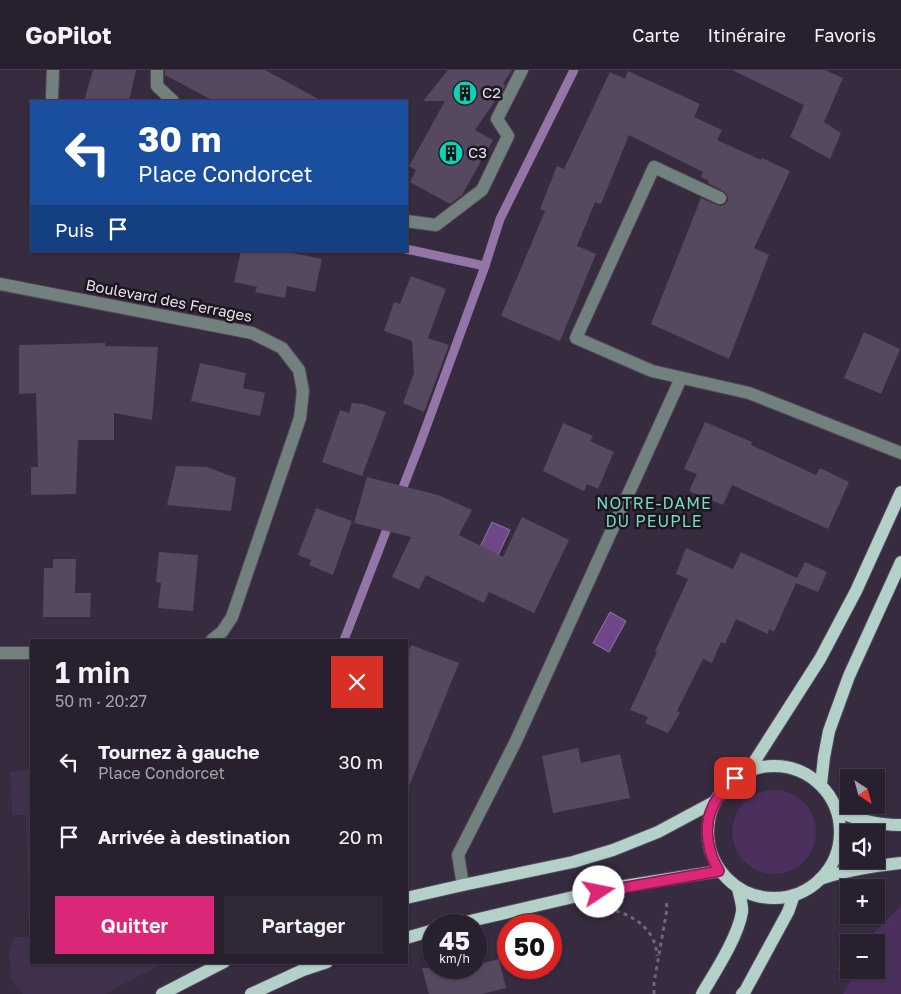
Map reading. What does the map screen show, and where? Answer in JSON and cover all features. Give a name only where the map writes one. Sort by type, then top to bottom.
[{"type":"main road","points":[[749,770],[820,659],[856,591],[901,492]]},
{"type":"main road","points":[[821,784],[829,730],[849,676],[901,562]]},
{"type":"main road","points":[[768,765],[787,767],[806,773],[821,784],[831,797],[838,812],[841,829],[839,850],[832,864],[820,879],[809,888],[794,895],[775,899],[756,896],[738,888],[719,871],[711,855],[707,837],[708,819],[714,802],[723,789],[735,778],[749,770],[768,765]]},
{"type":"main road","points":[[408,898],[573,862],[613,850],[658,832],[714,802]]},
{"type":"main road","points":[[838,812],[884,825],[901,825]]},
{"type":"main road","points":[[820,879],[860,868],[901,863]]},
{"type":"main road","points":[[487,917],[612,888],[719,871]]},
{"type":"main road","points":[[702,994],[720,965],[737,928],[742,910],[738,888]]},
{"type":"main road","points":[[742,994],[788,912],[794,895]]},
{"type":"main road","points":[[408,937],[422,933]]},
{"type":"main road","points":[[162,994],[220,964]]},
{"type":"main road","points":[[251,994],[303,970],[321,964]]},
{"type":"street","points":[[52,98],[53,70]]},
{"type":"street","points":[[157,70],[157,86],[172,100]]},
{"type":"street","points":[[408,221],[436,225],[482,190],[508,136],[497,119],[522,70]]},
{"type":"street","points":[[720,198],[654,167],[576,338],[652,371],[749,393],[901,453]]},
{"type":"street","name":"Boulevard des Ferrages","points":[[0,284],[252,333],[282,348],[299,370],[303,391],[300,418],[232,617],[222,632],[213,639]]},
{"type":"street","points":[[463,885],[458,855],[515,743],[681,378]]},
{"type":"street","points":[[0,654],[30,653]]},
{"type":"path","points":[[654,994],[654,983],[667,909],[666,896]]},
{"type":"path","points":[[608,909],[628,915],[650,932],[657,950],[658,963]]},
{"type":"shaded area","points":[[492,522],[510,530],[491,570],[473,562]]},
{"type":"shaded area","points":[[610,612],[626,621],[609,652],[593,643]]},
{"type":"shaded area","points":[[30,770],[30,964],[162,964],[105,994],[23,994],[11,980],[9,952],[15,937],[29,937],[26,815],[12,815],[10,772]]},
{"type":"shaded area","points":[[774,790],[797,797],[809,809],[816,832],[809,855],[797,867],[774,874],[751,867],[739,855],[732,832],[739,809],[751,797]]},
{"type":"shaded area","points":[[901,906],[901,994],[843,994],[851,979],[885,979],[885,934],[872,934],[882,924],[885,924],[885,922]]},
{"type":"building","points":[[93,70],[136,70],[129,100],[84,100]]},
{"type":"building","points":[[165,70],[265,70],[320,100],[212,100],[165,75]]},
{"type":"building","points":[[448,70],[512,70],[503,84],[505,85],[504,88],[475,130],[493,140],[462,195],[450,204],[410,182],[416,170],[409,166],[445,101],[423,101]]},
{"type":"building","points":[[732,70],[825,70],[843,78],[824,122],[841,133],[830,159],[790,137],[804,105]]},
{"type":"building","points":[[628,71],[700,104],[694,117],[722,130],[717,140],[790,171],[754,248],[769,255],[729,359],[651,324],[701,198],[721,206],[728,201],[727,194],[701,177],[703,172],[629,135],[601,204],[595,202],[577,246],[596,254],[560,341],[501,316],[545,211],[540,209],[557,166],[564,169],[610,72],[625,79]]},
{"type":"building","points":[[241,252],[288,252],[322,259],[315,292],[287,286],[285,298],[255,292],[257,287],[234,282]]},
{"type":"building","points":[[411,276],[446,289],[428,338],[449,345],[424,412],[403,403],[414,373],[412,341],[384,331],[394,302],[400,304]]},
{"type":"building","points":[[864,332],[900,349],[881,394],[844,378]]},
{"type":"building","points":[[105,343],[105,346],[158,347],[152,420],[114,413],[114,440],[78,440],[76,494],[31,495],[31,467],[38,467],[36,393],[19,394],[19,345]]},
{"type":"building","points":[[200,363],[246,373],[243,388],[265,393],[260,416],[191,401]]},
{"type":"building","points":[[352,403],[363,404],[386,412],[362,476],[322,462],[340,410],[349,413]]},
{"type":"building","points":[[705,422],[752,442],[751,445],[816,475],[820,468],[849,482],[828,529],[732,485],[723,505],[689,491],[697,474],[684,469]]},
{"type":"building","points":[[563,423],[593,436],[590,441],[614,452],[598,489],[587,484],[584,491],[543,471]]},
{"type":"building","points":[[176,466],[207,467],[236,478],[231,511],[167,505]]},
{"type":"building","points":[[367,477],[438,495],[472,510],[459,535],[503,557],[522,517],[569,540],[534,613],[489,592],[484,603],[426,575],[419,589],[392,577],[411,537],[354,523]]},
{"type":"building","points":[[316,508],[352,521],[333,575],[309,565],[311,560],[298,555]]},
{"type":"building","points":[[686,548],[733,569],[741,552],[797,578],[805,562],[827,572],[818,592],[796,583],[774,632],[769,629],[768,634],[736,619],[725,644],[721,642],[712,663],[703,659],[677,711],[680,713],[668,733],[645,723],[648,717],[630,710],[688,579],[676,574]]},
{"type":"building","points":[[159,552],[198,555],[193,611],[158,608],[161,583],[156,582]]},
{"type":"building","points":[[53,559],[76,559],[75,593],[91,593],[90,617],[43,617],[44,568],[53,568]]},
{"type":"building","points":[[411,645],[459,663],[408,789],[408,652]]},
{"type":"building","points":[[578,748],[581,763],[620,754],[630,798],[553,813],[542,756]]},
{"type":"building","points":[[497,960],[497,979],[504,979],[506,988],[482,994],[429,994],[425,979],[487,979],[487,962]]},
{"type":"waterway","points":[[400,495],[485,266],[500,219],[574,70]]},
{"type":"waterway","points":[[408,249],[485,266]]},
{"type":"waterway","points":[[344,639],[390,521]]},
{"type":"place","name":"C2","points":[[465,93]]},
{"type":"place","name":"C3","points":[[451,153]]},
{"type":"district","name":"NOTRE-DAME DU PEUPLE","points":[[654,512]]},
{"type":"route","points":[[599,892],[612,888],[719,871],[711,855],[707,837],[708,819],[714,802],[723,789],[735,778]]}]
